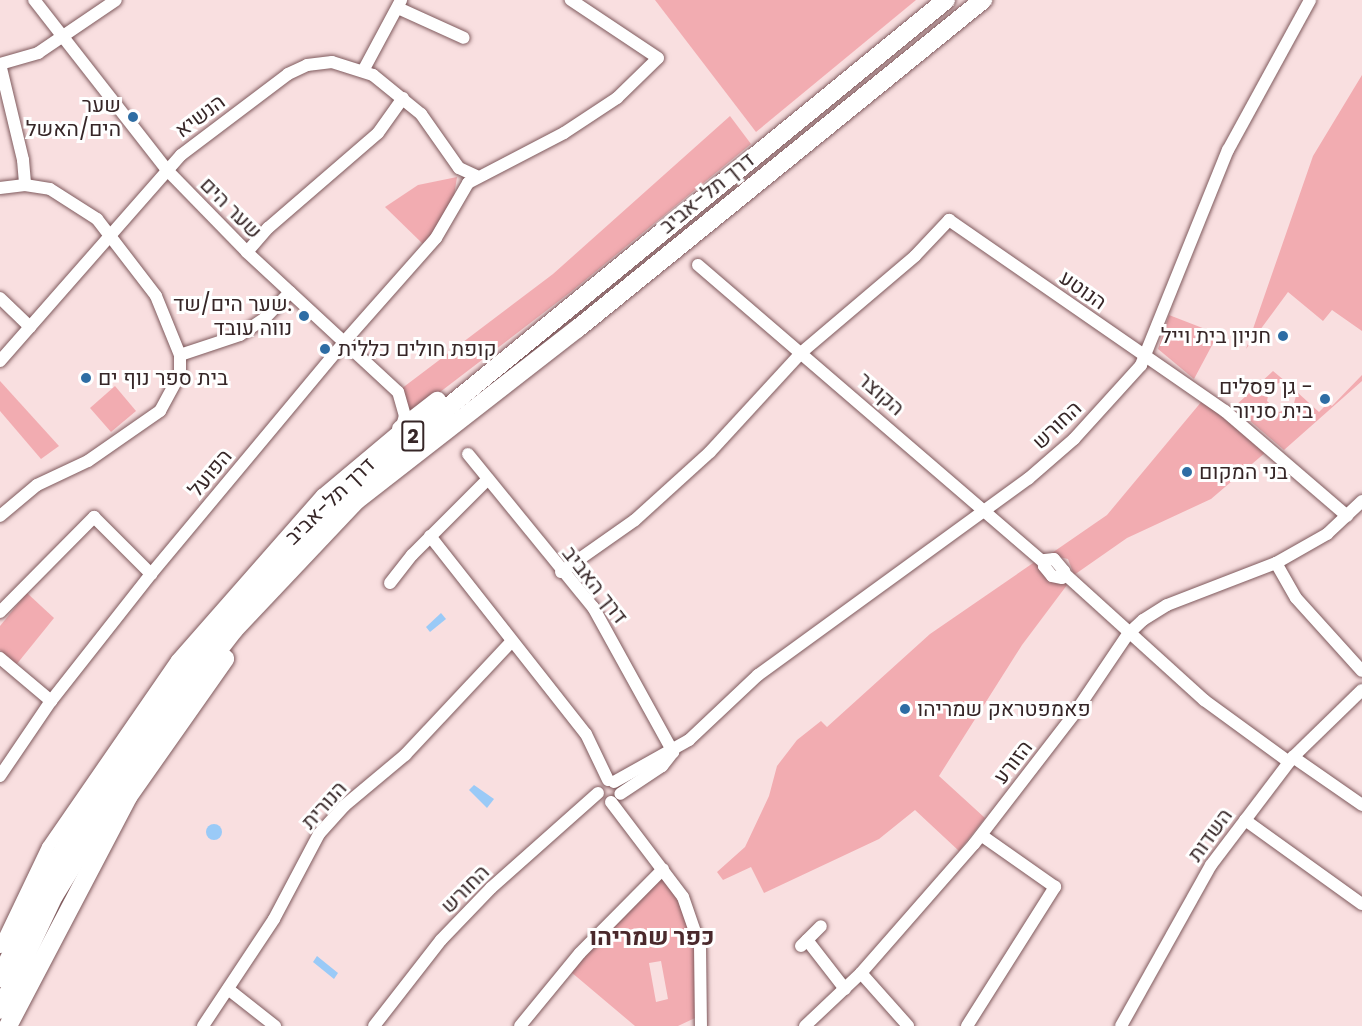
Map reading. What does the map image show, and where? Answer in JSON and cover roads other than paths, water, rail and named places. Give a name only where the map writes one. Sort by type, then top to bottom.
[{"type":"highway","name":"דרך תל-אביב","points":[[0,978],[49,873],[130,742],[199,648],[276,563],[349,488],[946,0]]},
{"type":"highway","name":"דרך תל-אביב","points":[[0,1010],[54,896],[156,731],[234,630],[357,500],[577,329],[983,0]]},
{"type":"highway","points":[[401,429],[733,166],[798,120]]},
{"type":"highway","points":[[8,1026],[128,797],[294,568]]},
{"type":"street","name":"שער הים","points":[[34,0],[167,170],[248,252],[398,392],[405,404],[401,429]]},
{"type":"street","points":[[25,185],[23,160],[0,64],[38,53],[64,38],[116,0]]},
{"type":"street","name":"הפועל","points":[[0,775],[51,701],[151,574],[344,342],[436,238],[457,201],[476,176],[564,133],[617,98],[658,58],[571,0]]},
{"type":"street","name":"החורש","points":[[615,798],[662,766],[673,752],[758,675],[889,576],[986,510],[1074,439],[1146,359],[1228,150],[1310,0]]},
{"type":"street","points":[[363,71],[399,4],[464,38]]},
{"type":"street","name":"הנשיא","points":[[0,361],[181,155],[288,74],[307,64],[332,62],[363,71],[403,98],[422,114],[459,168]]},
{"type":"street","points":[[248,252],[268,228],[378,134],[403,98]]},
{"type":"street","points":[[459,168],[476,176]]},
{"type":"street","name":"הפועל","points":[[457,201],[459,168]]},
{"type":"street","points":[[0,188],[25,185],[50,189],[78,204],[113,235],[156,296],[180,355],[180,374],[160,411],[88,461],[37,485],[0,516]]},
{"type":"street","name":"הנוטע","points":[[802,351],[915,256],[949,220],[1146,359],[1225,411],[1347,516]]},
{"type":"street","name":"הקוצר","points":[[698,265],[802,351],[1042,558],[1052,576],[1066,578],[1128,634]]},
{"type":"street","points":[[180,355],[240,335],[265,318],[290,292]]},
{"type":"street","points":[[0,298],[30,327]]},
{"type":"street","points":[[561,572],[635,520],[693,467],[802,351]]},
{"type":"street","points":[[0,947],[48,847],[177,660],[322,495],[401,429]]},
{"type":"street","name":"דרך האביב","points":[[468,454],[486,480],[612,637],[673,752]]},
{"type":"street","points":[[390,583],[430,536],[486,480]]},
{"type":"street","name":"הזורע","points":[[805,1026],[861,973],[981,835],[1074,714],[1128,634],[1167,605],[1276,563],[1327,534],[1362,501]]},
{"type":"street","points":[[0,612],[94,517],[151,574]]},
{"type":"street","points":[[430,536],[586,734],[611,781],[615,798],[683,897],[700,946],[701,1026]]},
{"type":"street","points":[[1276,563],[1296,598],[1362,671]]},
{"type":"street","points":[[1128,634],[1204,700],[1362,805]]},
{"type":"street","name":"הנורית","points":[[203,1026],[332,818],[405,755],[512,641]]},
{"type":"street","points":[[0,658],[51,701]]},
{"type":"street","name":"השדות","points":[[1121,1026],[1211,865],[1291,759],[1362,690]]},
{"type":"street","name":"החורש","points":[[374,1026],[448,933],[491,888],[598,793],[601,783],[611,781],[673,752]]},
{"type":"street","points":[[598,793],[602,801],[615,798]]},
{"type":"street","points":[[1245,820],[1362,904]]},
{"type":"street","points":[[967,1026],[1055,887],[981,835]]},
{"type":"street","points":[[520,1026],[580,953],[663,868]]},
{"type":"street","points":[[821,926],[804,943],[844,989]]},
{"type":"street","points":[[861,973],[908,1026]]},
{"type":"street","points":[[228,989],[275,1026]]},
{"type":"water","points":[[441,613],[446,619],[430,632],[426,627]]},
{"type":"water","points":[[474,785],[494,799],[487,808],[469,790]]},
{"type":"water","points":[[214,824],[220,826],[222,832],[220,838],[214,840],[208,838],[206,832],[208,826]]},
{"type":"water","points":[[317,956],[338,973],[334,979],[313,962]]},
{"type":"place","name":"שער הים/האשל","points":[[133,117]]},
{"type":"place","name":"שער הים/שד. נווה עובד","points":[[304,316]]},
{"type":"place","name":"חניון בית וייל","points":[[1283,336]]},
{"type":"place","name":"קופת חולים כללית","points":[[325,349]]},
{"type":"place","name":"בית ספר נוף ים","points":[[86,378]]},
{"type":"place","name":"גן פסלים - בית סניור","points":[[1325,399]]},
{"type":"place","name":"בני המקום","points":[[1187,472]]},
{"type":"place","name":"פאמפטראק שמריהו","points":[[905,709]]},
{"type":"district","name":"כפר שמריהו","points":[[652,937]]}]
